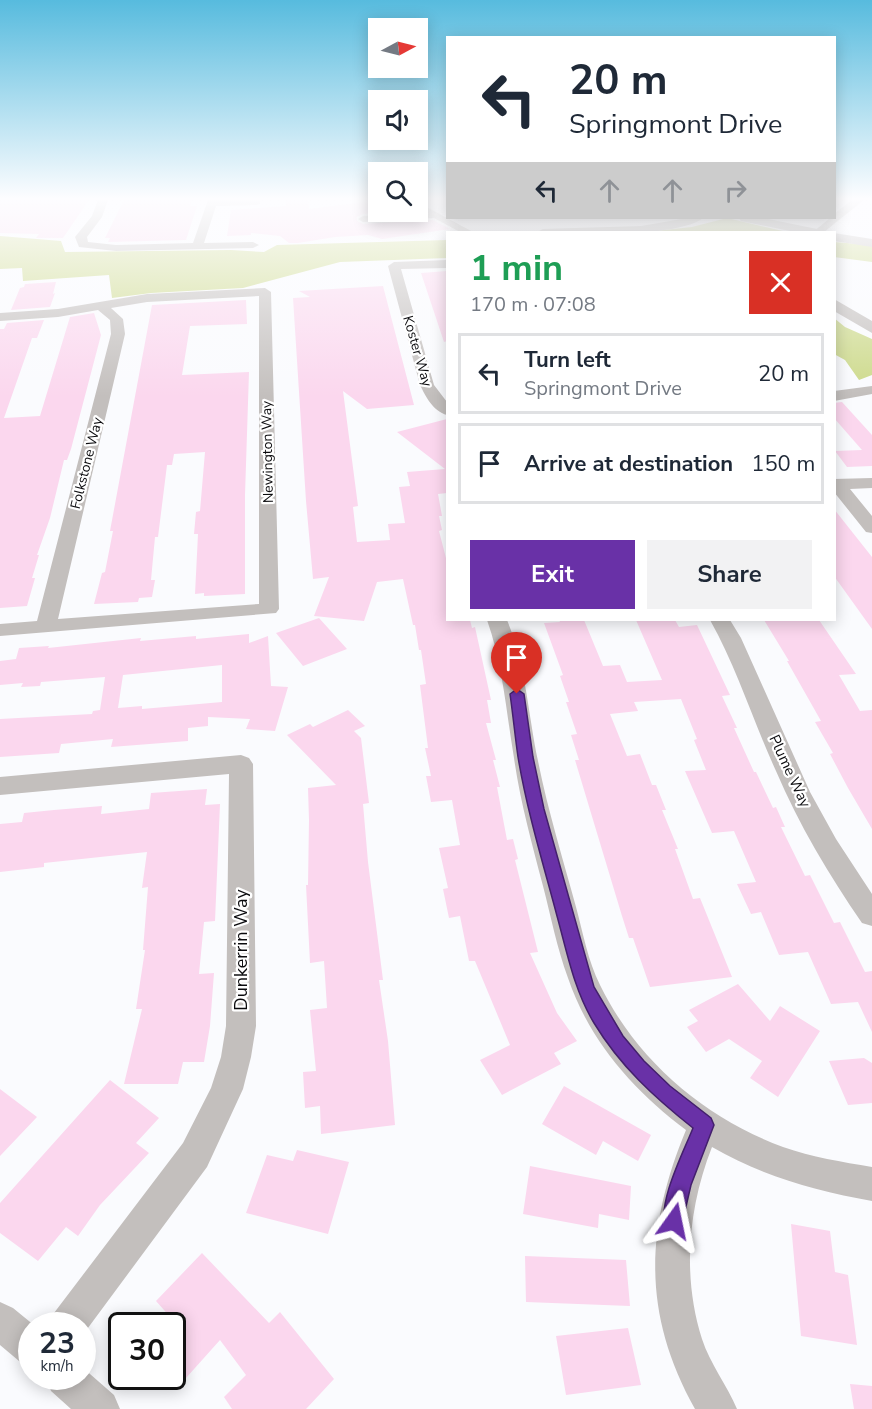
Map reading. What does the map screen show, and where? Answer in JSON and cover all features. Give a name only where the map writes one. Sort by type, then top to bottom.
[{"type":"street","name":"Koster Way","points":[[401,266],[394,266],[427,384],[435,399],[446,409]]},
{"type":"street","name":"Newington Way","points":[[0,317],[58,313],[147,298],[265,292],[269,609],[0,630]]},
{"type":"street","points":[[836,305],[872,327]]},
{"type":"street","name":"Folkstone Way","points":[[46,626],[118,334],[116,319],[101,306]]},
{"type":"street","points":[[836,396],[872,390]]},
{"type":"street","points":[[850,394],[868,408]]},
{"type":"street","points":[[836,484],[872,483]]},
{"type":"street","points":[[836,485],[872,528]]},
{"type":"street","points":[[497,621],[514,674],[525,757],[536,809],[586,988],[616,1042],[663,1092],[704,1125],[775,1161],[812,1173],[872,1184]]},
{"type":"street","name":"Plume Way","points":[[721,621],[748,673],[788,773],[860,882],[872,915]]},
{"type":"street","name":"Dunkerrin Way","points":[[0,786],[241,764],[241,1026],[236,1057],[227,1089],[195,1155],[77,1312]]},
{"type":"street","points":[[704,1125],[681,1185],[674,1221],[671,1260],[674,1301],[684,1343],[701,1385],[717,1409]]},
{"type":"street","points":[[0,1321],[18,1336]]},
{"type":"street","points":[[79,1390],[100,1409]]},
{"type":"green space","points":[[0,266],[326,266],[243,288],[151,293],[112,298],[109,275],[23,281],[22,268],[0,269]]},
{"type":"green space","points":[[836,320],[845,327],[872,339],[872,375],[859,380],[845,360],[836,355]]},
{"type":"building","points":[[446,271],[446,341],[444,342],[421,273]]},
{"type":"building","points":[[56,282],[50,307],[11,310],[20,288],[25,284]]},
{"type":"building","points":[[383,286],[414,405],[367,409],[343,391],[358,506],[353,507],[357,542],[390,540],[388,524],[405,523],[399,487],[410,486],[407,472],[445,469],[397,432],[446,419],[446,493],[438,494],[442,516],[439,516],[442,530],[439,531],[446,558],[446,621],[470,621],[472,628],[475,627],[491,700],[487,700],[491,723],[486,723],[496,760],[493,760],[500,787],[497,787],[507,840],[513,839],[518,859],[515,860],[538,952],[530,953],[557,1013],[577,1041],[554,1053],[561,1064],[502,1095],[480,1060],[510,1045],[475,961],[469,961],[460,916],[449,918],[443,889],[448,888],[439,848],[460,845],[452,800],[431,802],[426,776],[431,776],[425,748],[428,748],[420,685],[426,684],[421,650],[419,650],[403,579],[377,582],[364,621],[314,616],[329,577],[313,579],[293,298],[310,297],[299,291]]},
{"type":"building","points":[[246,300],[247,324],[190,326],[182,375],[249,372],[245,594],[204,596],[204,593],[195,594],[198,534],[194,534],[196,512],[200,511],[205,452],[174,454],[172,465],[167,465],[158,537],[155,537],[151,580],[155,580],[152,597],[139,598],[138,602],[94,604],[102,573],[105,572],[113,531],[110,531],[152,305]]},
{"type":"building","points":[[94,313],[101,335],[71,449],[67,460],[64,460],[50,518],[37,555],[39,555],[32,578],[35,578],[27,606],[0,608],[0,329],[4,329],[7,323],[44,320],[37,338],[32,338],[4,418],[40,416],[70,317]]},
{"type":"building","points":[[842,402],[872,435],[872,466],[847,467],[836,452],[862,450],[836,420],[836,403]]},
{"type":"building","points":[[836,512],[872,557],[872,629],[836,579]]},
{"type":"building","points":[[319,618],[347,649],[303,666],[276,633]]},
{"type":"building","points":[[584,621],[603,666],[620,665],[627,682],[662,680],[636,621],[676,621],[679,627],[697,625],[730,695],[722,696],[737,728],[734,728],[773,808],[776,807],[785,827],[781,827],[805,876],[810,875],[834,923],[840,922],[865,972],[872,971],[872,1032],[858,1002],[831,1004],[808,952],[779,955],[761,912],[751,914],[737,884],[756,882],[734,831],[712,833],[685,771],[706,770],[694,740],[697,739],[681,699],[634,702],[638,711],[610,714],[627,756],[640,754],[652,785],[656,785],[666,810],[662,810],[678,849],[675,849],[693,899],[700,898],[732,977],[650,987],[633,938],[629,938],[575,760],[579,760],[571,735],[577,734],[566,702],[569,702],[560,676],[563,675],[544,623]]},
{"type":"building","points":[[765,621],[820,621],[856,674],[839,675],[860,711],[872,710],[872,829],[830,754],[833,753],[815,722],[821,721],[787,661],[789,661]]},
{"type":"building","points":[[249,634],[249,643],[268,636],[271,686],[288,687],[275,731],[246,729],[250,719],[208,717],[208,726],[188,728],[188,741],[111,747],[113,739],[61,744],[59,753],[0,757],[0,719],[92,714],[93,711],[100,710],[105,677],[41,682],[40,686],[21,687],[23,683],[0,685],[0,661],[16,659],[19,648],[49,646],[48,648],[141,638],[140,641],[196,636],[196,639]],"holes":[[[222,665],[222,702],[142,709],[142,706],[118,708],[123,675]]]},
{"type":"building","points":[[348,710],[365,726],[354,731],[361,738],[369,803],[363,804],[383,980],[379,980],[388,1041],[395,1125],[321,1134],[320,1106],[305,1108],[303,1072],[316,1071],[310,1010],[327,1008],[324,961],[310,963],[306,885],[308,885],[308,788],[336,785],[287,735],[310,724],[313,727]]},
{"type":"building","points":[[207,789],[205,805],[220,804],[215,921],[204,922],[199,974],[214,973],[210,1026],[204,1062],[183,1062],[178,1084],[124,1084],[142,1009],[136,1009],[145,950],[143,950],[148,887],[142,888],[147,852],[44,863],[44,867],[0,872],[0,824],[22,822],[24,813],[102,806],[101,814],[149,809],[151,793]]},
{"type":"building","points":[[738,984],[770,1021],[780,1006],[820,1031],[778,1097],[750,1078],[762,1061],[729,1039],[706,1052],[687,1027],[698,1021],[689,1010]]},
{"type":"building","points":[[864,1058],[872,1063],[872,1103],[848,1105],[829,1061]]},
{"type":"building","points":[[110,1080],[159,1118],[136,1143],[149,1153],[100,1205],[78,1236],[66,1227],[38,1261],[0,1233],[0,1203]]},
{"type":"building","points":[[564,1086],[651,1135],[638,1161],[603,1141],[596,1155],[542,1124]]},
{"type":"building","points":[[0,1089],[37,1117],[0,1156]]},
{"type":"building","points":[[297,1150],[349,1162],[328,1234],[246,1213],[267,1155],[293,1161]]},
{"type":"building","points":[[530,1166],[631,1186],[629,1220],[599,1214],[598,1228],[523,1214]]},
{"type":"building","points":[[791,1224],[830,1231],[835,1272],[848,1275],[857,1345],[801,1336]]},
{"type":"building","points":[[202,1253],[269,1323],[280,1312],[334,1379],[306,1409],[232,1409],[224,1397],[246,1375],[220,1340],[186,1378],[186,1312],[166,1312],[156,1301]]},
{"type":"building","points":[[525,1256],[626,1260],[630,1306],[526,1302]]},
{"type":"building","points":[[628,1328],[641,1385],[566,1395],[556,1336]]},
{"type":"building","points":[[850,1384],[872,1386],[872,1409],[854,1409]]},
{"type":"route","points":[[517,694],[525,757],[536,809],[586,988],[616,1042],[638,1068],[663,1092],[704,1125],[681,1185],[674,1221]]}]
